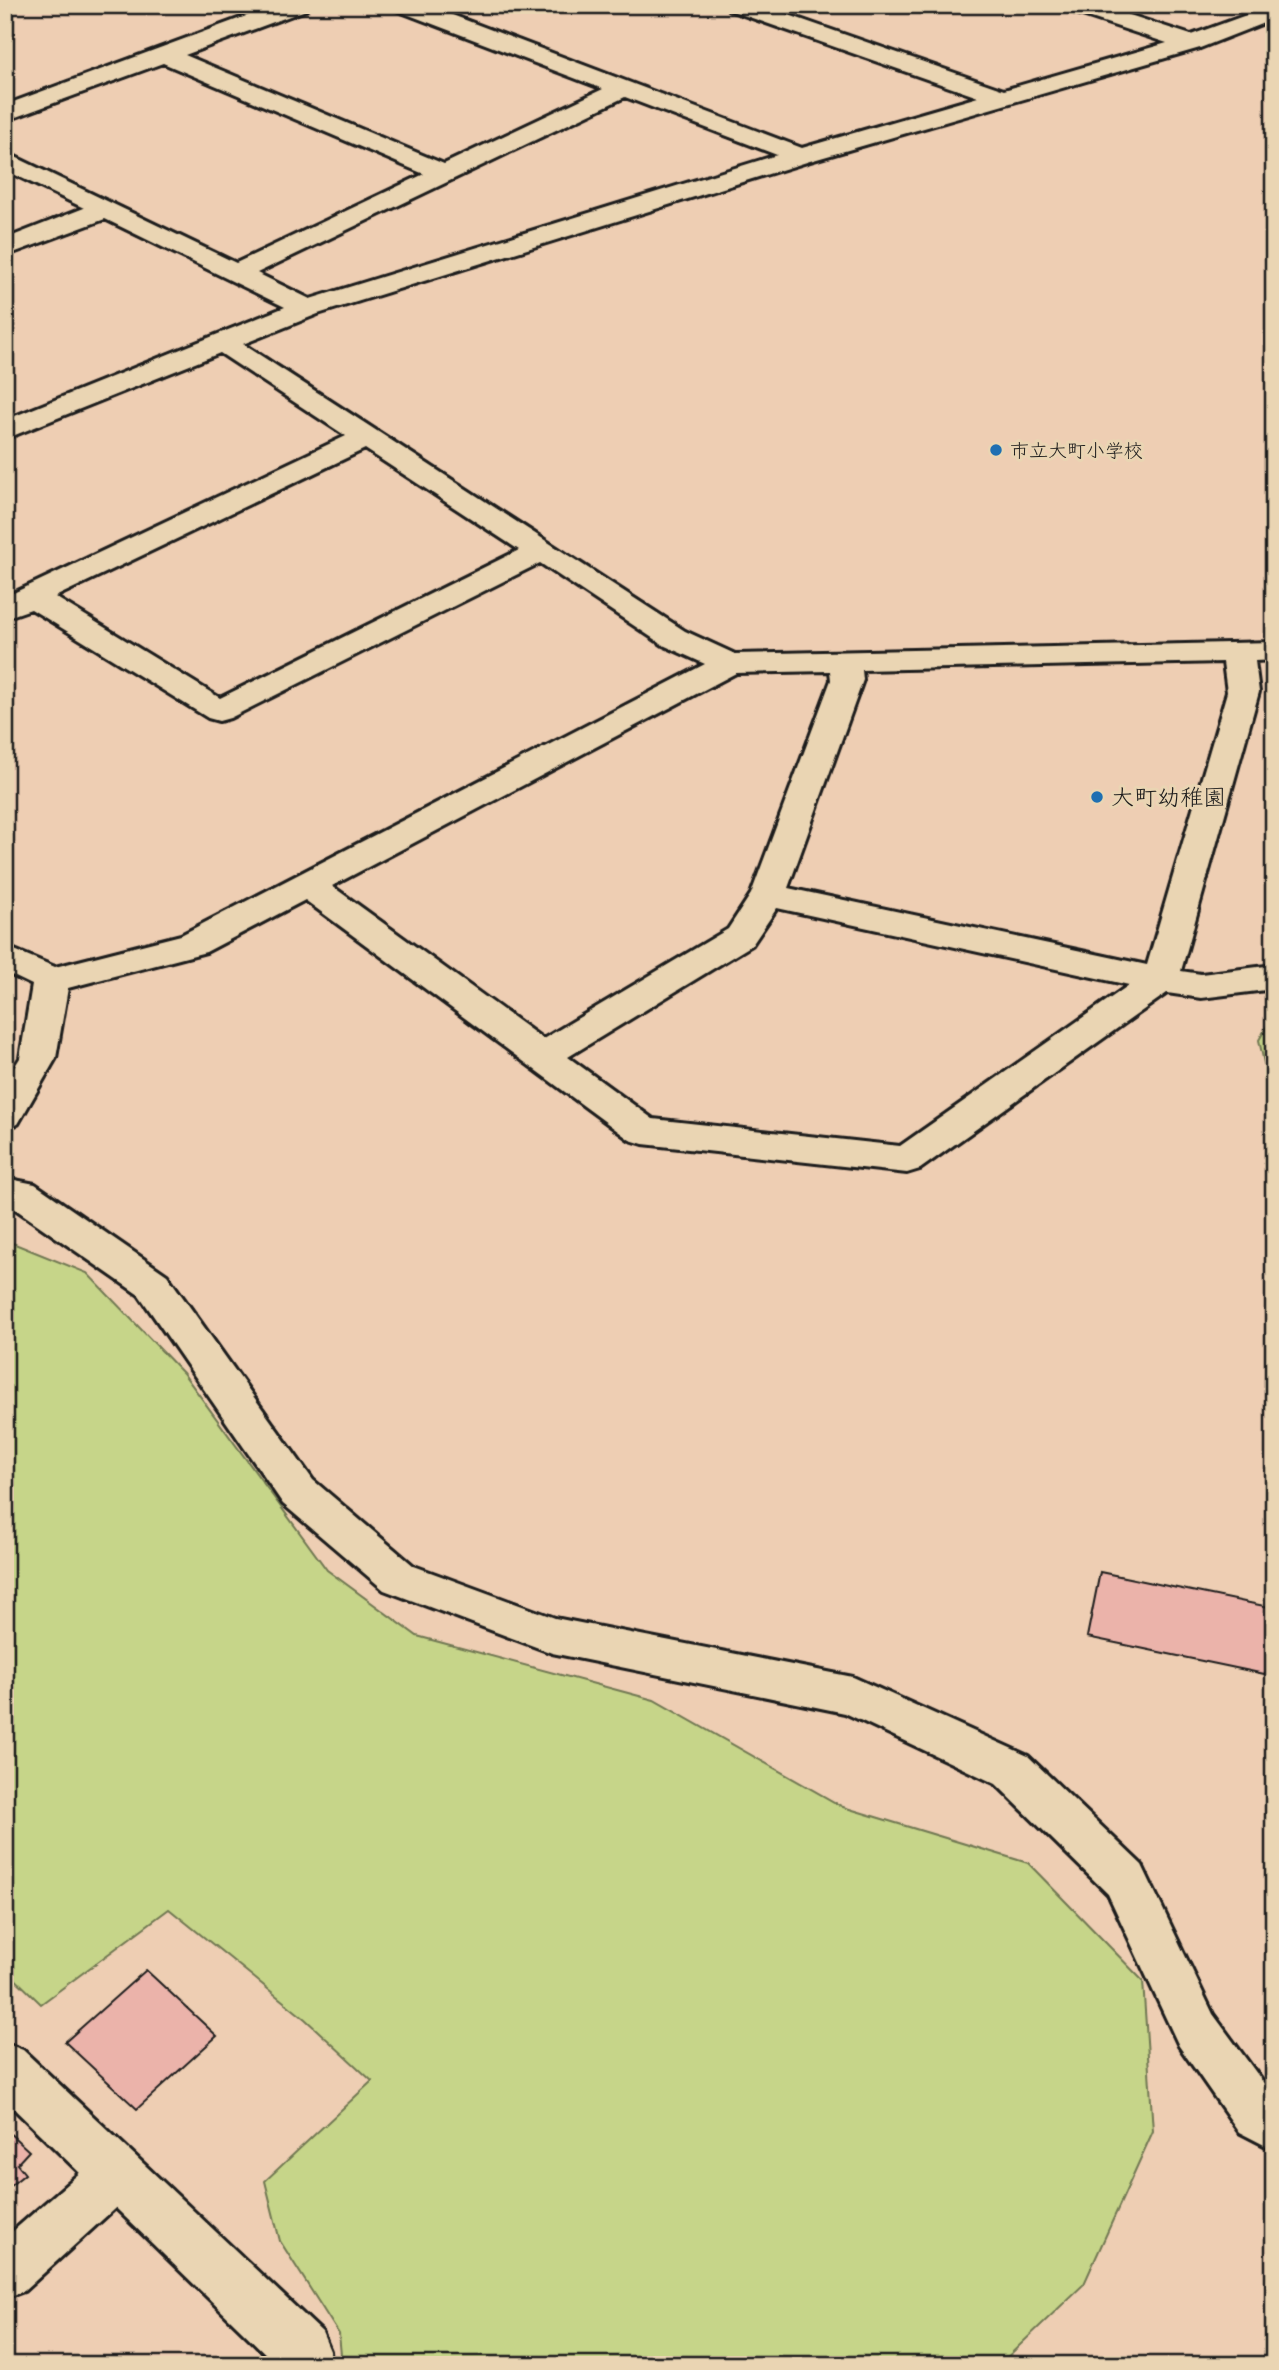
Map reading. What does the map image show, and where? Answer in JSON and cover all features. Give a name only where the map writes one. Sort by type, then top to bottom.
[{"type":"street","points":[[5,114],[298,5]]},
{"type":"street","points":[[404,5],[801,156]]},
{"type":"street","points":[[737,5],[1004,97]]},
{"type":"street","points":[[1075,5],[1192,43]]},
{"type":"street","points":[[5,430],[308,308],[801,156],[1192,43],[1274,11]]},
{"type":"street","points":[[164,55],[444,174]]},
{"type":"street","points":[[236,273],[623,89]]},
{"type":"street","points":[[5,160],[308,308]]},
{"type":"street","points":[[5,248],[106,209]]},
{"type":"street","points":[[222,342],[674,638],[730,664]]},
{"type":"street","points":[[18,602],[368,438]]},
{"type":"street","points":[[18,602],[219,711],[541,551]]},
{"type":"street","points":[[5,958],[51,980],[192,944],[730,664],[1274,651]]},
{"type":"street","points":[[307,884],[643,1131],[906,1160],[1161,980],[1243,692],[1238,652]]},
{"type":"street","points":[[543,1056],[740,937],[768,895],[847,680],[845,661]]},
{"type":"street","points":[[768,895],[1161,980],[1201,986],[1274,977]]},
{"type":"street","points":[[5,1115],[38,1058],[51,980]]},
{"type":"street","points":[[5,1192],[21,1194],[153,1285],[298,1492],[398,1578],[552,1635],[853,1696],[1012,1770],[1125,1880],[1196,2030],[1257,2116],[1274,2126]]},
{"type":"street","points":[[5,2066],[303,2351],[304,2365]]},
{"type":"street","points":[[5,2273],[117,2172]]},
{"type":"green space","points":[[1274,1014],[1274,1109],[1259,1040]]},
{"type":"green space","points":[[5,1240],[87,1273],[183,1373],[327,1570],[417,1636],[654,1700],[843,1807],[1028,1863],[1143,1981],[1153,2131],[1084,2284],[999,2365],[681,2365],[668,2362],[668,2365],[342,2365],[339,2334],[280,2241],[265,2181],[372,2081],[305,2019],[169,1909],[41,2004],[5,1969]]},
{"type":"building","points":[[1100,1572],[1274,1608],[1274,1676],[1087,1637]]},
{"type":"building","points":[[146,1970],[217,2036],[137,2109],[65,2042]]},
{"type":"building","points":[[5,2129],[29,2151],[17,2164],[25,2174],[5,2190]]},
{"type":"place","name":"市立大町小学校","points":[[996,450]]},
{"type":"place","name":"大町幼稚園","points":[[1097,797]]}]
